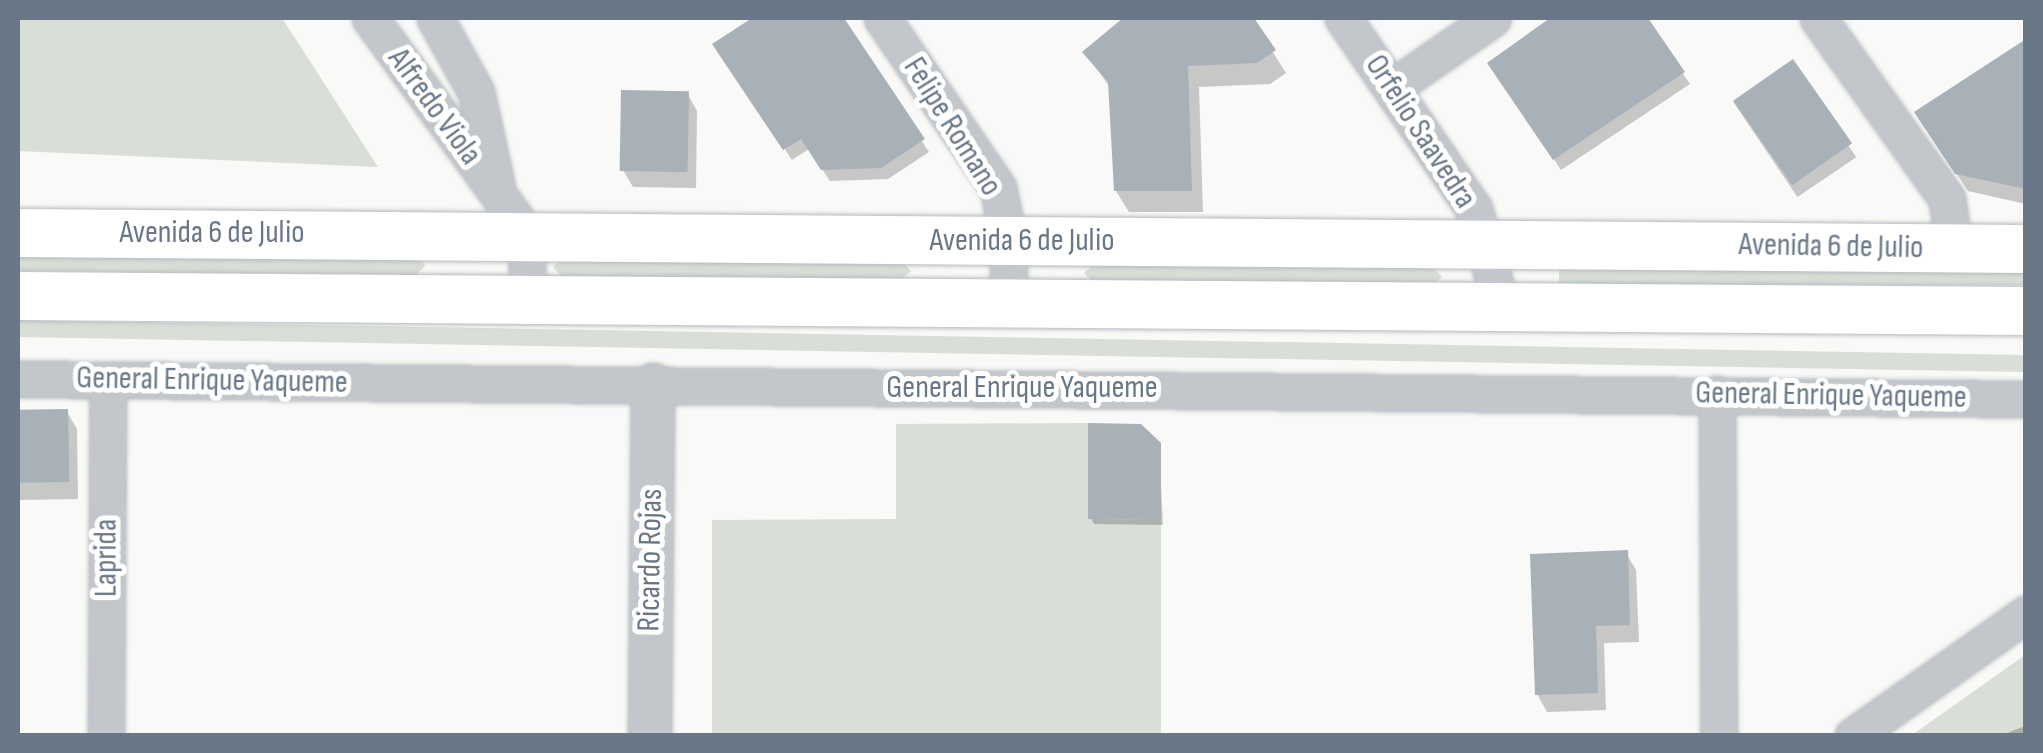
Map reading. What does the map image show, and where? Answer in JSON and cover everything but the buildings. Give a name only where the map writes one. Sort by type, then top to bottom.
[{"type":"main road","name":"Avenida 6 de Julio","points":[[18,234],[512,215],[1009,241],[2026,249]]},
{"type":"main road","name":"Avenida 6 de Julio","points":[[18,296],[2026,310]]},
{"type":"street","name":"Alfredo Viola","points":[[370,18],[512,215]]},
{"type":"street","name":"Alfredo Viola","points":[[435,18],[476,92],[512,215],[528,300]]},
{"type":"street","name":"Felipe Romano","points":[[882,18],[998,188],[1009,241],[1008,302]]},
{"type":"street","name":"Orfelio Saavedra","points":[[1343,18],[1474,209],[1502,308]]},
{"type":"street","points":[[1393,87],[1493,18]]},
{"type":"street","points":[[1818,18],[1947,199],[1954,248]]},
{"type":"street","name":"General Enrique Yaqueme","points":[[18,379],[2026,399]]},
{"type":"street","name":"Laprida","points":[[106,736],[108,380]]},
{"type":"street","name":"Ricardo Rojas","points":[[650,736],[658,385]]},
{"type":"street","name":"Ricardo Rojas","points":[[658,385],[659,736]]},
{"type":"street","points":[[1717,394],[1719,736]]},
{"type":"street","points":[[1853,736],[2026,614]]},
{"type":"shaded area","points":[[18,18],[282,18],[378,167],[18,151]]},
{"type":"shaded area","points":[[18,253],[422,260],[425,266],[416,275],[18,271]]},
{"type":"shaded area","points":[[562,259],[902,262],[911,271],[902,279],[561,276],[553,267]]},
{"type":"shaded area","points":[[1093,265],[1434,268],[1442,277],[1433,285],[1093,282],[1084,273]]},
{"type":"shaded area","points":[[1559,269],[2025,269],[2025,285],[1559,285]]},
{"type":"shaded area","points":[[18,320],[2025,355],[2024,372],[18,337]]},
{"type":"shaded area","points":[[1088,423],[1089,519],[1161,520],[1161,735],[712,736],[712,520],[896,519],[896,424]]},
{"type":"shaded area","points":[[2025,655],[2025,735],[1912,735]]}]
